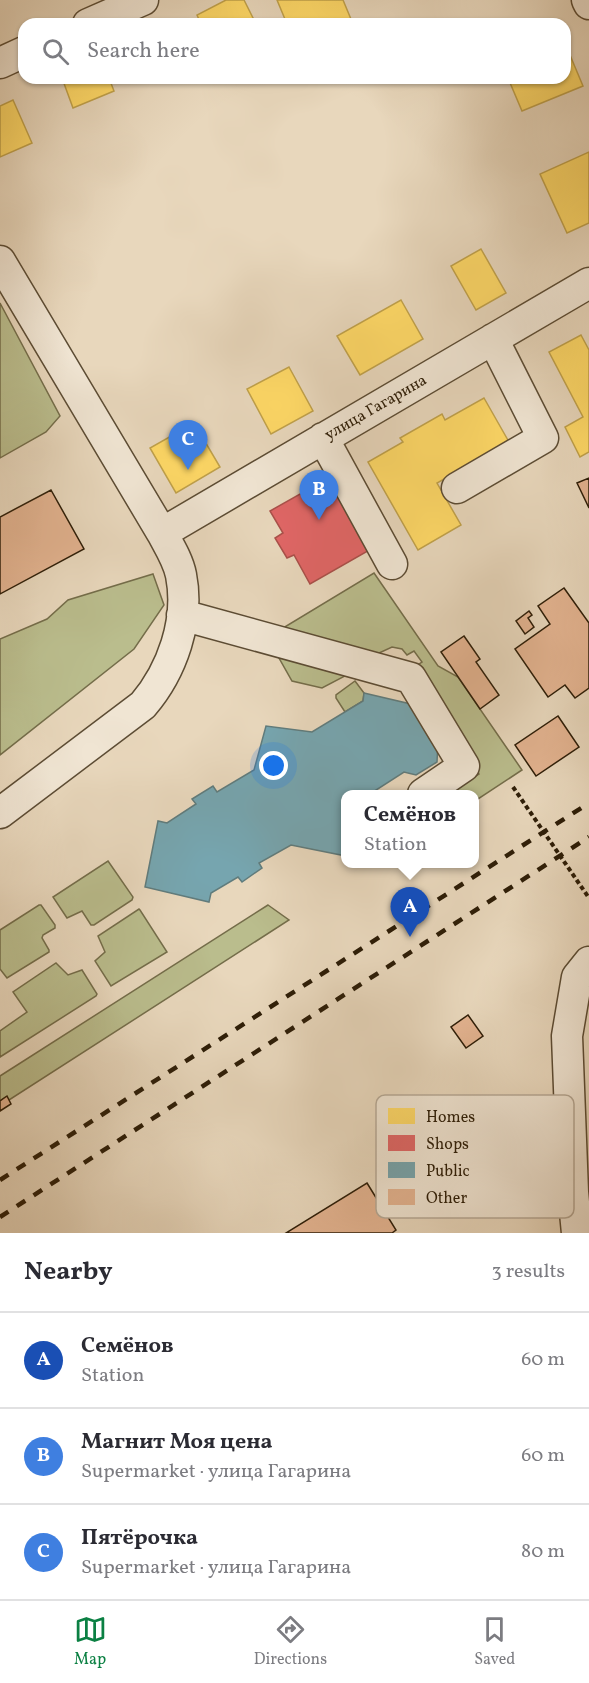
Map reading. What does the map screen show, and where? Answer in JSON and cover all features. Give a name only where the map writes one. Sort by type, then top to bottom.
[{"type":"street","points":[[102,18],[143,0]]},
{"type":"street","points":[[0,63],[18,55]]},
{"type":"street","points":[[0,261],[177,562],[181,576],[182,615],[169,667],[157,688],[143,705],[0,813]]},
{"type":"street","name":"улица Гагарина","points":[[162,533],[493,339],[587,288]]},
{"type":"street","points":[[457,488],[543,438],[493,339]]},
{"type":"street","points":[[323,438],[392,564]]},
{"type":"street","points":[[182,615],[411,678],[464,766],[430,790]]},
{"type":"street","points":[[569,1095],[567,1036],[578,977],[589,962]]},
{"type":"street","points":[[574,1200],[578,1233]]},
{"type":"path","points":[[513,788],[589,898]]},
{"type":"green space","points":[[0,303],[60,416],[46,432],[0,458]]},
{"type":"green space","points":[[374,573],[438,666],[458,677],[522,770],[479,798],[479,790],[454,790],[479,774],[413,668],[422,662],[414,651],[407,655],[402,649],[392,647],[377,654],[283,628]]},
{"type":"green space","points":[[153,574],[164,605],[134,649],[0,755],[0,639],[47,619],[68,600]]},
{"type":"green space","points":[[279,658],[344,673],[345,676],[322,688],[292,681]]},
{"type":"green space","points":[[355,681],[364,693],[363,701],[345,712],[336,695]]},
{"type":"green space","points":[[108,861],[133,897],[132,900],[94,925],[91,925],[82,911],[67,918],[53,897]]},
{"type":"green space","points":[[39,905],[55,925],[55,928],[42,938],[49,952],[7,978],[0,969],[0,930]]},
{"type":"green space","points":[[268,905],[289,920],[9,1100],[6,1097],[0,1101],[0,1076]]},
{"type":"green space","points":[[139,909],[167,952],[111,986],[95,961],[105,952],[98,936]]},
{"type":"green space","points":[[56,963],[68,975],[82,970],[97,994],[96,996],[0,1057],[0,1031],[27,1012],[13,992]]},
{"type":"building: Homes","points":[[226,0],[244,0],[253,18],[198,18],[197,15]]},
{"type":"building: Homes","points":[[277,0],[343,0],[350,18],[284,18]]},
{"type":"building: Homes","points":[[571,58],[583,86],[522,111],[511,84],[571,84]]},
{"type":"building: Homes","points":[[64,84],[111,84],[114,91],[73,108]]},
{"type":"building: Homes","points":[[13,100],[32,143],[0,157],[0,106]]},
{"type":"building: Homes","points":[[589,152],[589,223],[567,233],[540,174]]},
{"type":"building: Homes","points":[[481,249],[506,293],[476,310],[451,266]]},
{"type":"building: Homes","points":[[401,300],[423,339],[360,375],[337,336]]},
{"type":"building: Homes","points":[[581,335],[589,350],[589,452],[580,457],[565,427],[583,417],[549,352]]},
{"type":"building: Homes","points":[[289,367],[313,411],[271,434],[247,389]]},
{"type":"building: Homes","points":[[484,398],[509,442],[437,483],[461,525],[418,550],[368,462],[403,442],[400,438],[442,414],[445,420]]},
{"type":"building: Homes","points":[[194,423],[220,467],[176,493],[150,448]]},
{"type":"building: Shops","points":[[332,476],[373,548],[310,584],[294,555],[287,558],[275,538],[283,533],[270,511]]},
{"type":"building: Public","points":[[364,693],[415,705],[438,740],[437,762],[416,775],[404,772],[376,790],[341,790],[341,855],[291,845],[259,863],[262,868],[242,882],[238,877],[211,893],[209,902],[145,887],[158,821],[167,823],[196,804],[192,799],[213,786],[217,792],[254,770],[266,726],[312,732],[363,701]]},
{"type":"building: Other","points":[[589,478],[589,508],[577,483]]},
{"type":"building: Other","points":[[51,490],[84,549],[0,594],[0,517]]},
{"type":"building: Other","points":[[564,588],[589,623],[589,688],[575,698],[565,685],[548,697],[515,649],[550,624],[538,606]]},
{"type":"building: Other","points":[[529,611],[532,615],[528,618],[534,627],[525,634],[516,621]]},
{"type":"building: Other","points":[[464,636],[480,659],[476,662],[499,695],[480,709],[441,652]]},
{"type":"building: Other","points":[[558,716],[579,747],[536,776],[515,745]]},
{"type":"building: Other","points":[[468,1015],[483,1036],[466,1048],[451,1027]]},
{"type":"building: Other","points":[[7,1096],[11,1104],[0,1111],[0,1101]]},
{"type":"building: Other","points":[[367,1183],[376,1198],[376,1218],[389,1218],[396,1230],[392,1233],[286,1233]]},
{"type":"railway","points":[[0,1180],[589,803]]},
{"type":"railway","points":[[0,1217],[589,837]]},
{"type":"place","name":"Пятёрочка","points":[[188,470]]},
{"type":"place","name":"Магнит Моя цена","points":[[319,520]]},
{"type":"place","name":"Семёнов","points":[[410,937]]}]
